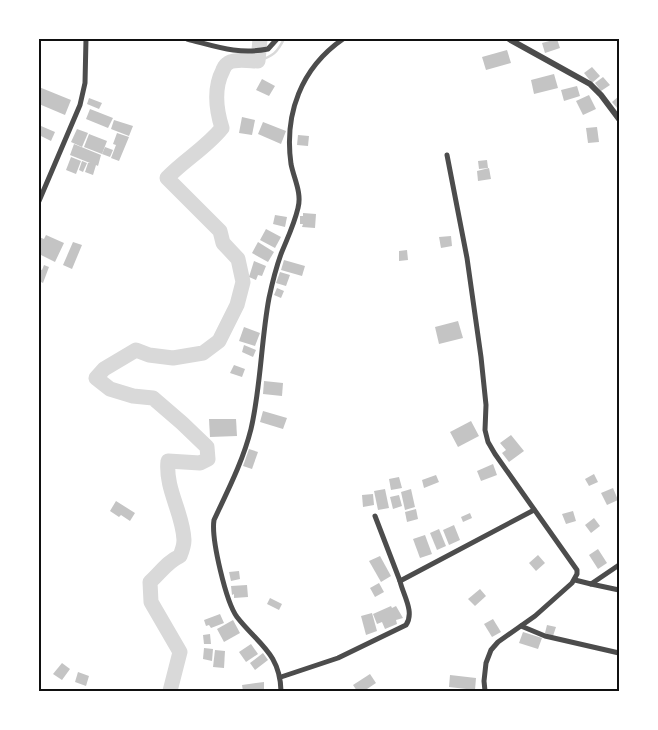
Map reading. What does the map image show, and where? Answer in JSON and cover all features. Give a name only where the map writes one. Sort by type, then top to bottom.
[{"type":"street","points":[[39,201],[80,105],[84,83],[86,39]]},
{"type":"street","points":[[186,39],[234,51],[248,52],[268,49],[277,39]]},
{"type":"street","points":[[282,691],[281,677],[276,664],[268,651],[237,617],[232,607],[218,558],[213,528],[214,520],[240,467],[247,442],[262,363],[269,298],[280,256],[291,232],[298,208],[298,194],[289,146],[290,125],[294,106],[307,77],[316,63],[343,39]]},
{"type":"street","points":[[509,39],[590,84],[619,119]]},
{"type":"street","points":[[447,155],[467,258],[481,357],[486,405],[486,437],[495,454],[577,570],[575,580],[535,616],[498,642],[491,650],[486,663],[485,691]]},
{"type":"street","points":[[400,581],[534,510]]},
{"type":"street","points":[[281,677],[338,658],[406,625],[410,620],[410,613],[400,581],[376,516]]},
{"type":"street","points":[[590,584],[619,565]]},
{"type":"street","points":[[575,580],[619,590]]},
{"type":"street","points":[[521,626],[545,636],[619,653]]},
{"type":"building","points":[[557,39],[560,48],[545,53],[542,43]]},
{"type":"building","points":[[507,50],[511,63],[486,70],[482,57]]},
{"type":"building","points":[[592,67],[600,76],[592,83],[584,73]]},
{"type":"building","points":[[554,74],[558,88],[534,94],[531,80]]},
{"type":"building","points":[[603,77],[610,85],[601,91],[595,83]]},
{"type":"building","points":[[262,79],[275,86],[269,96],[256,90]]},
{"type":"building","points":[[577,86],[580,96],[564,101],[561,90]]},
{"type":"building","points":[[39,87],[71,100],[65,115],[39,104]]},
{"type":"building","points":[[589,95],[596,109],[583,115],[576,101]]},
{"type":"building","points":[[619,96],[619,108],[618,109],[612,102]]},
{"type":"building","points":[[89,98],[102,103],[99,109],[87,104]]},
{"type":"building","points":[[90,109],[113,118],[108,128],[86,119]]},
{"type":"building","points":[[242,117],[255,120],[252,135],[239,133]]},
{"type":"building","points":[[114,120],[133,126],[129,136],[111,129]]},
{"type":"building","points":[[263,122],[286,131],[281,144],[258,134]]},
{"type":"building","points":[[41,126],[55,132],[51,141],[39,135]]},
{"type":"building","points":[[597,127],[599,142],[588,143],[586,128]]},
{"type":"building","points":[[77,129],[88,133],[82,147],[71,142]]},
{"type":"building","points":[[117,133],[129,137],[119,161],[111,158],[116,145],[113,144]]},
{"type":"building","points":[[89,134],[107,141],[102,154],[84,147]]},
{"type":"building","points":[[298,135],[309,136],[308,146],[297,145]]},
{"type":"building","points":[[74,144],[101,155],[93,175],[85,172],[88,163],[90,163],[70,155]]},
{"type":"building","points":[[105,147],[113,150],[110,157],[102,154]]},
{"type":"building","points":[[71,157],[81,161],[76,174],[66,170]]},
{"type":"building","points":[[487,160],[488,168],[479,169],[478,161]]},
{"type":"building","points":[[82,161],[87,163],[83,172],[79,170]]},
{"type":"building","points":[[489,168],[491,179],[478,181],[477,171]]},
{"type":"building","points":[[303,213],[316,214],[315,228],[302,227],[303,224],[300,224],[300,216],[303,216]]},
{"type":"building","points":[[275,215],[287,217],[285,227],[273,224]]},
{"type":"building","points":[[266,229],[281,237],[275,248],[260,240]]},
{"type":"building","points":[[46,235],[64,243],[55,262],[39,254],[39,237],[44,239]]},
{"type":"building","points":[[451,236],[452,246],[441,248],[439,237]]},
{"type":"building","points":[[73,242],[82,245],[72,269],[63,265]]},
{"type":"building","points":[[258,242],[274,252],[268,262],[252,253]]},
{"type":"building","points":[[407,250],[408,260],[399,261],[399,251]]},
{"type":"building","points":[[284,260],[305,266],[302,276],[281,270]]},
{"type":"building","points":[[254,261],[266,266],[262,276],[258,275],[256,280],[249,277]]},
{"type":"building","points":[[44,265],[49,267],[43,283],[39,281],[39,269],[42,270]]},
{"type":"building","points":[[280,272],[290,275],[286,286],[276,283]]},
{"type":"building","points":[[277,288],[284,291],[281,298],[274,295]]},
{"type":"building","points":[[458,321],[463,338],[439,344],[435,327]]},
{"type":"building","points":[[244,327],[260,333],[255,346],[239,341]]},
{"type":"building","points":[[244,345],[256,350],[253,357],[242,352]]},
{"type":"building","points":[[234,365],[245,369],[242,377],[230,373]]},
{"type":"building","points":[[264,381],[283,383],[282,396],[263,394]]},
{"type":"building","points":[[263,411],[287,418],[283,429],[260,422]]},
{"type":"building","points":[[209,419],[236,419],[237,436],[210,437]]},
{"type":"building","points":[[471,421],[479,436],[458,447],[450,432]]},
{"type":"building","points":[[511,435],[524,451],[509,462],[502,453],[506,450],[500,443]]},
{"type":"building","points":[[249,449],[258,452],[252,469],[243,466]]},
{"type":"building","points":[[493,464],[497,475],[481,481],[477,471]]},
{"type":"building","points":[[594,474],[598,482],[589,486],[585,479]]},
{"type":"building","points":[[436,475],[439,482],[424,488],[422,480]]},
{"type":"building","points":[[399,477],[402,488],[391,490],[389,479]]},
{"type":"building","points":[[613,488],[618,500],[607,505],[601,493]]},
{"type":"building","points":[[385,489],[389,508],[378,510],[374,491]]},
{"type":"building","points":[[411,489],[415,507],[405,510],[401,492]]},
{"type":"building","points":[[373,494],[374,505],[363,507],[362,495]]},
{"type":"building","points":[[399,495],[402,506],[393,509],[390,497]]},
{"type":"building","points":[[116,501],[135,513],[130,521],[110,511]]},
{"type":"building","points":[[416,509],[418,519],[407,522],[405,512]]},
{"type":"building","points":[[573,511],[576,521],[566,524],[562,514]]},
{"type":"building","points":[[470,513],[472,518],[463,522],[461,517]]},
{"type":"building","points":[[594,518],[600,526],[591,533],[585,525]]},
{"type":"building","points":[[454,525],[460,540],[449,545],[443,530]]},
{"type":"building","points":[[439,529],[446,546],[437,550],[430,533]]},
{"type":"building","points":[[425,535],[432,554],[420,558],[413,539]]},
{"type":"building","points":[[598,549],[607,563],[598,569],[589,555]]},
{"type":"building","points":[[538,555],[545,563],[536,571],[529,563]]},
{"type":"building","points":[[380,556],[391,576],[381,582],[369,561]]},
{"type":"building","points":[[239,571],[240,579],[231,581],[229,572]]},
{"type":"building","points":[[379,583],[384,592],[375,597],[370,588]]},
{"type":"building","points":[[247,585],[248,597],[234,598],[231,586]]},
{"type":"building","points":[[480,589],[486,596],[475,606],[468,599]]},
{"type":"building","points":[[270,598],[282,604],[279,610],[267,604]]},
{"type":"building","points":[[391,606],[392,608],[396,606],[403,618],[396,620],[397,624],[385,629],[382,622],[377,624],[373,614]]},
{"type":"building","points":[[372,613],[377,631],[366,635],[361,616]]},
{"type":"building","points":[[220,614],[224,623],[211,628],[209,625],[206,626],[204,620]]},
{"type":"building","points":[[493,619],[501,632],[492,637],[484,624]]},
{"type":"building","points":[[233,620],[240,633],[224,642],[217,629]]},
{"type":"building","points":[[547,625],[556,627],[553,636],[545,633]]},
{"type":"building","points":[[523,632],[542,638],[538,649],[519,643]]},
{"type":"building","points":[[210,634],[211,644],[204,644],[203,635]]},
{"type":"building","points":[[251,644],[258,654],[246,662],[239,652]]},
{"type":"building","points":[[204,648],[213,649],[212,661],[203,659]]},
{"type":"building","points":[[215,650],[225,651],[224,668],[213,667]]},
{"type":"building","points":[[263,653],[268,660],[255,670],[250,663]]},
{"type":"building","points":[[62,663],[70,669],[62,680],[53,674]]},
{"type":"building","points":[[78,672],[89,676],[86,686],[75,682]]},
{"type":"building","points":[[370,674],[376,683],[364,691],[357,691],[353,685]]},
{"type":"building","points":[[450,675],[476,678],[475,690],[449,687]]},
{"type":"building","points":[[264,682],[264,691],[243,691],[242,685]]},
{"type":"waterway","points":[[170,691],[180,652],[151,602],[150,582],[168,564],[180,556],[184,544],[181,520],[169,481],[168,461],[200,463],[208,459],[207,447],[153,398],[133,396],[110,389],[96,378],[104,369],[136,350],[149,355],[173,358],[203,353],[219,341],[237,305],[243,282],[238,259],[223,243],[220,231],[167,178],[209,142],[222,128],[218,114],[217,92],[223,69],[233,61],[258,61],[260,39]]},
{"type":"waterway","points":[[258,61],[274,53],[284,39]]}]
